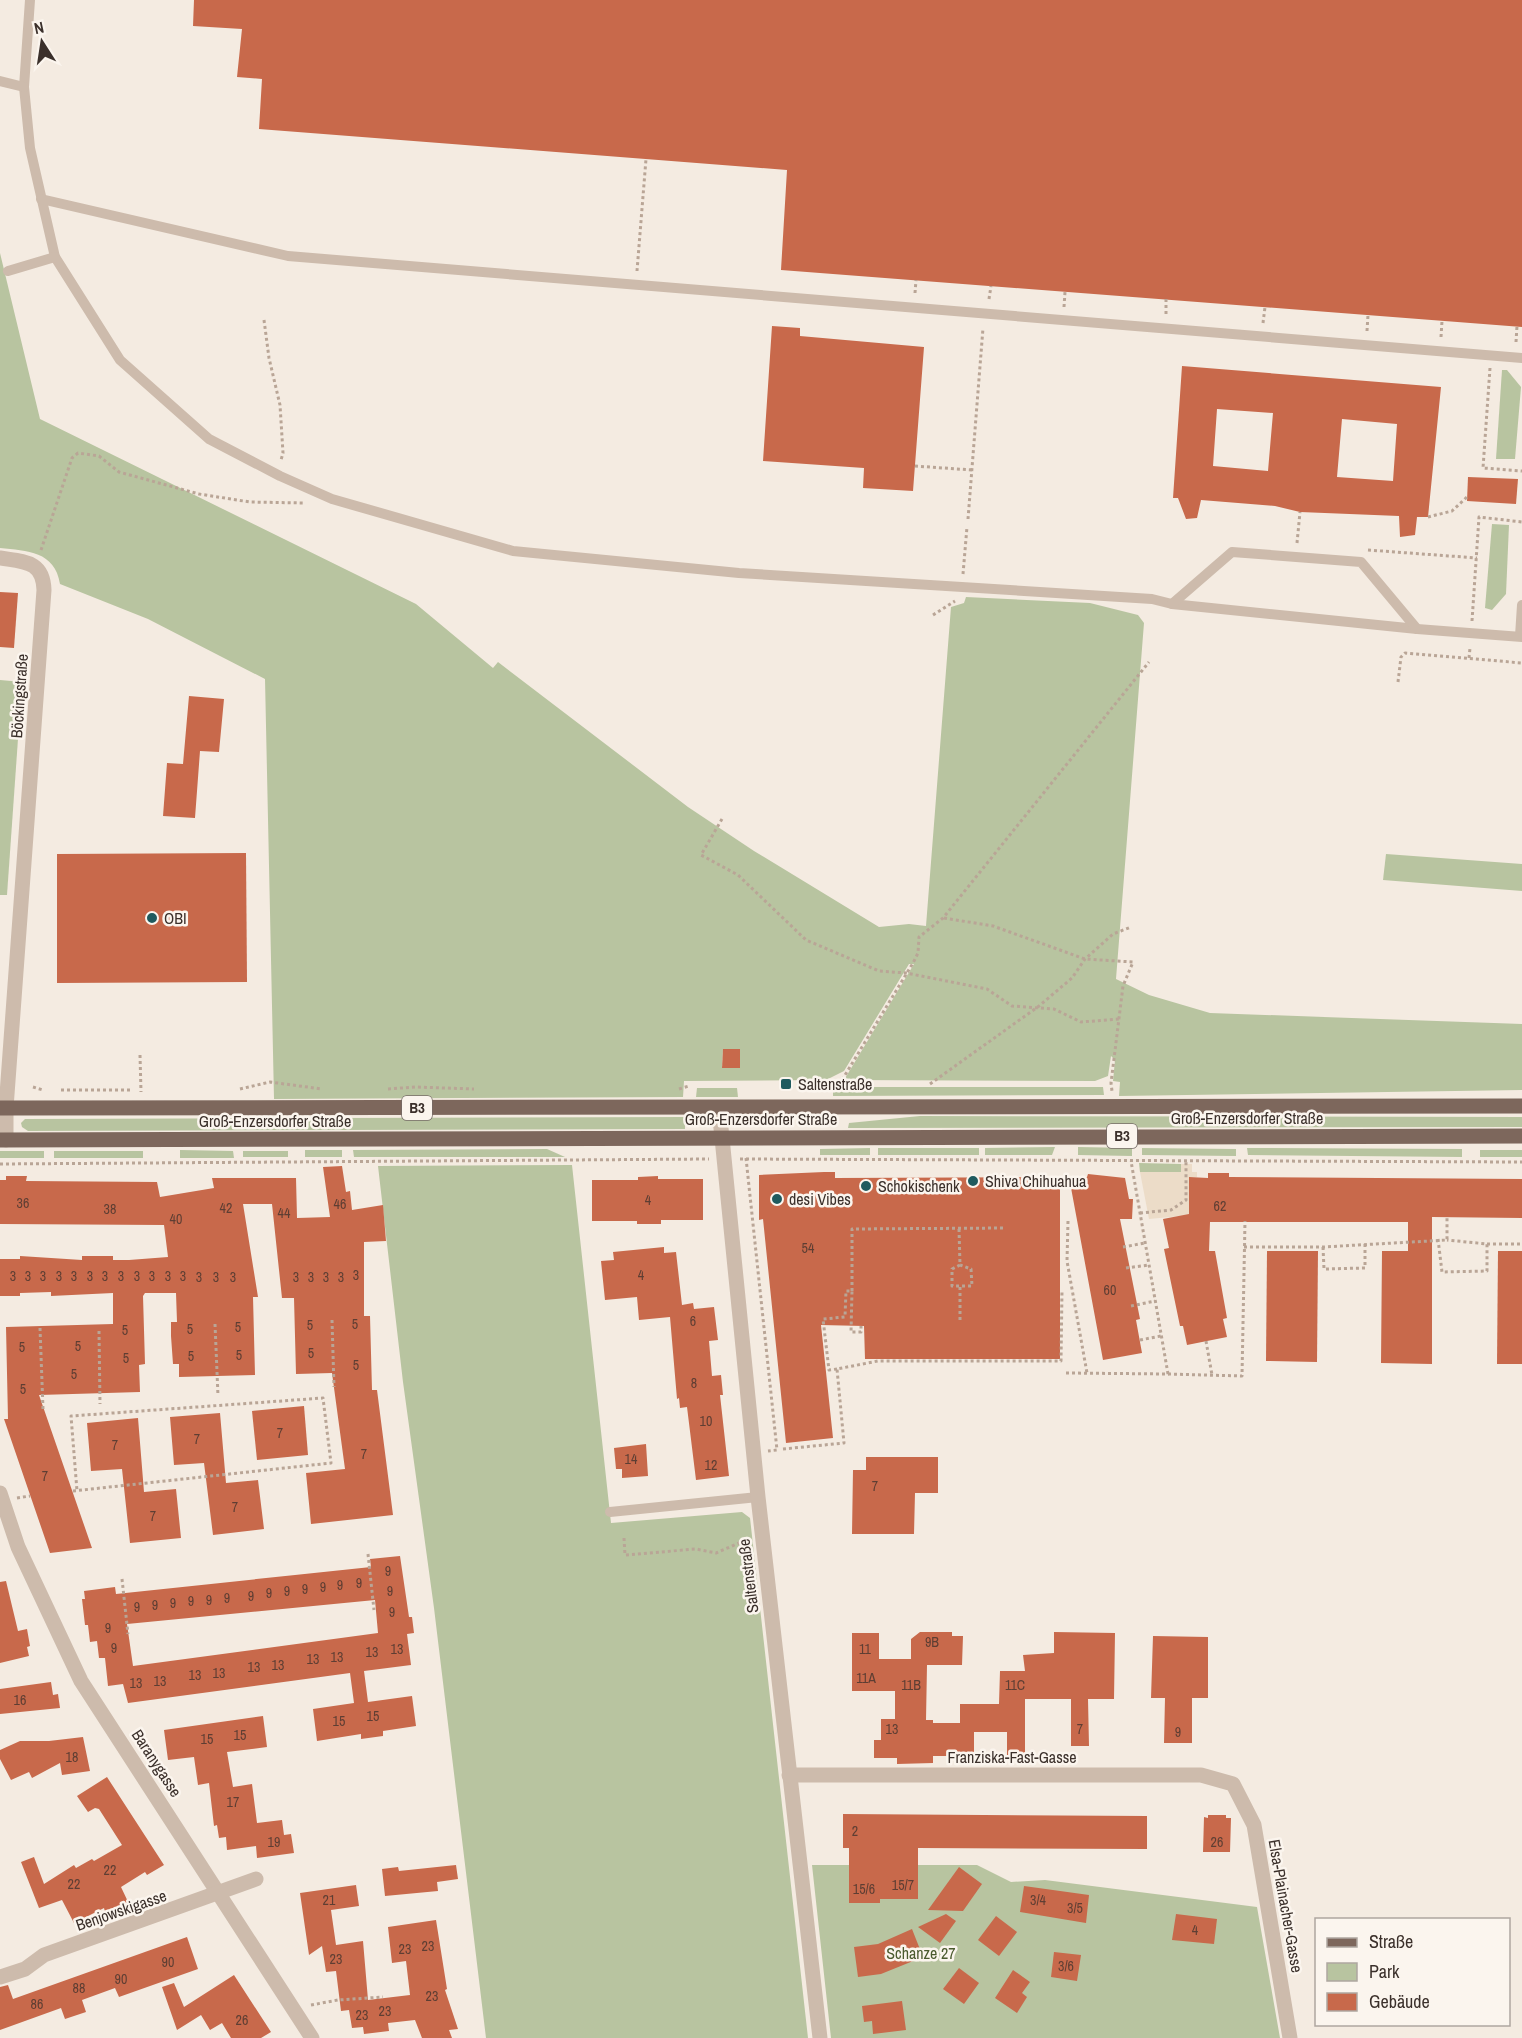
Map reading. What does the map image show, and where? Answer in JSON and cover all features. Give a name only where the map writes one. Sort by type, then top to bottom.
[{"type":"main road","name":"Groß-Enzersdorfer Straße","points":[[3,1108],[1522,1106]]},
{"type":"main road","name":"Groß-Enzersdorfer Straße","points":[[3,1140],[722,1136],[1522,1136]]},
{"type":"street","points":[[0,558],[33,565]]},
{"type":"street","name":"Böckingstraße","points":[[3,1140],[3,1108],[13,1032],[43,613],[43,579],[40,570],[33,565]]},
{"type":"street","name":"Saltenstraße","points":[[719,1108],[758,1497],[820,2038]]},
{"type":"street","name":"Baranygasse","points":[[6,1496],[18,1547],[81,1681],[312,2038]]},
{"type":"street","name":"Franziska-Fast-Gasse","points":[[789,1775],[1201,1775],[1233,1784]]},
{"type":"street","name":"Elsa-Plainacher-Gasse","points":[[1233,1784],[1254,1825],[1290,2038]]},
{"type":"street","name":"Benjowskigasse","points":[[0,1977],[25,1969],[44,1955],[256,1879]]},
{"type":"lane","points":[[30,0],[24,87],[30,148],[55,257],[120,360],[209,439],[276,474],[332,499],[513,551],[739,573],[1152,599],[1172,604],[1417,629],[1521,637],[1522,605]]},
{"type":"lane","points":[[0,81],[24,87]]},
{"type":"lane","points":[[41,199],[288,256],[1522,358]]},
{"type":"lane","points":[[8,271],[55,257]]},
{"type":"lane","points":[[1172,604],[1232,552],[1361,562],[1417,629]]},
{"type":"lane","points":[[610,1512],[758,1497]]},
{"type":"path","points":[[636,285],[646,159]]},
{"type":"path","points":[[968,519],[983,330],[989,314],[992,286]]},
{"type":"path","points":[[1064,311],[1065,292]]},
{"type":"path","points":[[1166,299],[1166,319]]},
{"type":"path","points":[[1262,327],[1265,307]]},
{"type":"path","points":[[1366,336],[1368,315]]},
{"type":"path","points":[[264,320],[269,358],[280,405],[283,453],[276,474]]},
{"type":"path","points":[[1441,341],[1442,321]]},
{"type":"path","points":[[1516,347],[1517,326]]},
{"type":"path","points":[[33,565],[47,537],[72,458],[78,453],[99,456],[119,472],[200,494],[250,502],[308,503],[332,499]]},
{"type":"path","points":[[915,466],[972,470]]},
{"type":"path","points":[[1428,517],[1452,510],[1467,497]]},
{"type":"path","points":[[1300,512],[1297,544],[1308,545]]},
{"type":"path","points":[[1469,658],[1479,517],[1522,522]]},
{"type":"path","points":[[1364,549],[1477,558]]},
{"type":"path","points":[[1398,682],[1401,657],[1405,653],[1522,663]]},
{"type":"path","points":[[839,1085],[918,953],[919,938],[943,918],[1149,662]]},
{"type":"path","points":[[722,819],[701,855],[738,875],[806,940],[879,971],[987,989],[1012,1006],[1039,1006],[1054,1009],[1081,1022],[1119,1019]]},
{"type":"path","points":[[943,918],[993,926],[1085,959],[1132,962],[1123,986],[1111,1083],[1115,1107]]},
{"type":"path","points":[[930,1084],[1039,1006],[1072,978],[1085,959],[1113,934],[1131,927]]},
{"type":"path","points":[[140,1055],[141,1092]]},
{"type":"path","points":[[746,1152],[777,1450]]},
{"type":"path","points":[[0,1164],[711,1160]]},
{"type":"path","points":[[737,1160],[1522,1162]]},
{"type":"path","points":[[1131,1161],[1168,1374]]},
{"type":"path","points":[[1140,1213],[1171,1210],[1186,1200],[1186,1161]]},
{"type":"path","points":[[1447,1217],[1447,1240]]},
{"type":"path","points":[[1068,1221],[1067,1261],[1087,1373]]},
{"type":"path","points":[[1066,1372],[1242,1376],[1245,1221]]},
{"type":"path","points":[[959,1228],[960,1264]]},
{"type":"path","points":[[861,1326],[861,1332],[851,1332],[852,1229],[1006,1228]]},
{"type":"path","points":[[1438,1239],[1442,1272],[1487,1271],[1486,1244]]},
{"type":"path","points":[[1244,1247],[1323,1247],[1438,1239],[1486,1244],[1522,1244]]},
{"type":"path","points":[[1123,1247],[1145,1243]]},
{"type":"path","points":[[1323,1247],[1324,1269],[1365,1268],[1365,1245]]},
{"type":"path","points":[[960,1264],[971,1269],[972,1286],[952,1286],[952,1269],[960,1264]]},
{"type":"path","points":[[1126,1269],[1149,1265]]},
{"type":"path","points":[[960,1286],[960,1320]]},
{"type":"path","points":[[852,1291],[846,1291],[846,1317],[823,1319],[829,1370],[878,1361],[1061,1361],[1062,1290]]},
{"type":"path","points":[[1131,1306],[1155,1301]]},
{"type":"path","points":[[332,1320],[334,1387]]},
{"type":"path","points":[[216,1324],[218,1396]]},
{"type":"path","points":[[40,1328],[43,1409]]},
{"type":"path","points":[[99,1330],[100,1404]]},
{"type":"path","points":[[1140,1340],[1161,1336]]},
{"type":"path","points":[[1206,1341],[1212,1375]]},
{"type":"path","points":[[783,1449],[844,1443],[837,1369]]},
{"type":"path","points":[[323,1398],[331,1463],[75,1491],[71,1416],[323,1398]]},
{"type":"path","points":[[6,1496],[30,1496]]},
{"type":"path","points":[[624,1539],[626,1555],[696,1549],[712,1553],[742,1543],[747,1532]]},
{"type":"path","points":[[368,1554],[374,1610]]},
{"type":"path","points":[[122,1579],[128,1634]]},
{"type":"path","points":[[296,2014],[317,2002],[383,1997]]},
{"type":"green space","points":[[0,253],[40,419],[416,604],[493,668],[498,662],[688,807],[754,851],[879,927],[909,924],[926,926],[951,607],[964,603],[966,597],[1090,603],[1138,615],[1144,623],[1116,979],[1149,995],[1210,1013],[1522,1024],[1522,1090],[1119,1096],[1120,1082],[1113,1081],[1115,1060],[1111,1056],[1108,1076],[1095,1081],[844,1080],[914,964],[909,964],[844,1071],[826,1080],[684,1081],[683,1097],[274,1099],[265,679],[148,619],[60,584],[52,565],[38,555],[0,548]],"holes":[[[723,1049],[740,1049],[722,1067]]]},
{"type":"green space","points":[[1502,370],[1507,370],[1521,387],[1515,459],[1496,459]]},
{"type":"green space","points":[[1492,524],[1509,525],[1506,594],[1492,610],[1485,608]]},
{"type":"green space","points":[[0,680],[22,682],[7,895],[0,895]]},
{"type":"green space","points":[[1386,854],[1522,864],[1522,891],[1383,880]]},
{"type":"green space","points":[[836,1087],[1103,1087],[1104,1095],[833,1096],[833,1089]]},
{"type":"green space","points":[[697,1088],[737,1088],[738,1097],[696,1097]]},
{"type":"green space","points":[[920,1116],[1522,1117],[1522,1127],[848,1128],[849,1123]]},
{"type":"green space","points":[[685,1117],[685,1129],[28,1131],[22,1127],[21,1123],[25,1119]]},
{"type":"green space","points":[[1055,1147],[1052,1155],[985,1155],[985,1148]]},
{"type":"green space","points":[[1078,1147],[1132,1148],[1132,1156],[1078,1155]]},
{"type":"green space","points":[[870,1148],[870,1155],[820,1155],[820,1149]]},
{"type":"green space","points":[[878,1148],[979,1148],[979,1155],[878,1155]]},
{"type":"green space","points":[[1142,1148],[1236,1149],[1236,1156],[1142,1155]]},
{"type":"green space","points":[[1247,1148],[1462,1149],[1462,1157],[1248,1155]]},
{"type":"green space","points":[[547,1149],[565,1157],[354,1157],[353,1150]]},
{"type":"green space","points":[[180,1150],[233,1151],[234,1158],[180,1158]]},
{"type":"green space","points":[[305,1150],[342,1150],[342,1157],[305,1157]]},
{"type":"green space","points":[[1480,1150],[1522,1150],[1522,1157],[1480,1157]]},
{"type":"green space","points":[[0,1151],[44,1151],[44,1158],[0,1158]]},
{"type":"green space","points":[[54,1151],[143,1151],[143,1158],[54,1158]]},
{"type":"green space","points":[[243,1151],[288,1151],[288,1157],[243,1157]]},
{"type":"green space","points":[[1139,1163],[1181,1164],[1181,1172],[1140,1172]]},
{"type":"green space","points":[[572,1165],[611,1523],[742,1512],[750,1518],[808,2038],[486,2038],[378,1166]]},
{"type":"green space","name":"Schanze 27","points":[[812,1865],[977,1865],[1011,1882],[1045,1880],[1257,1907],[1280,2038],[831,2038]]},
{"type":"shaded area","points":[[1181,1164],[1192,1164],[1192,1172],[1197,1172],[1197,1177],[1189,1178],[1192,1219],[1181,1216],[1149,1219],[1140,1172],[1181,1172]]},
{"type":"building","points":[[194,0],[1522,0],[1522,327],[781,270],[787,170],[259,129],[262,79],[237,77],[242,29],[193,26]]},
{"type":"building","points":[[772,326],[800,328],[800,336],[924,347],[913,491],[863,488],[864,468],[763,461]]},
{"type":"building","points":[[1182,366],[1441,387],[1428,517],[1417,517],[1415,535],[1400,537],[1399,516],[1300,512],[1275,506],[1201,500],[1197,518],[1186,519],[1178,498],[1173,498]],"holes":[[[1217,409],[1273,413],[1268,471],[1213,466]],[[1342,419],[1397,424],[1393,481],[1337,477]]]},
{"type":"building","points":[[1468,477],[1518,479],[1516,504],[1467,501]]},
{"type":"building","points":[[0,592],[18,593],[14,648],[0,647]]},
{"type":"building","points":[[189,696],[224,699],[219,752],[200,751],[195,818],[163,816],[167,763],[183,764]]},
{"type":"building","name":"OBI","points":[[246,853],[247,982],[57,983],[57,854]]},
{"type":"building","points":[[723,1049],[740,1049],[740,1068],[722,1068]]},
{"type":"building","points":[[342,1166],[346,1192],[350,1191],[352,1210],[383,1205],[386,1241],[364,1242],[364,1316],[370,1316],[372,1390],[377,1390],[393,1515],[311,1524],[306,1473],[345,1469],[332,1373],[296,1374],[294,1298],[282,1298],[272,1204],[243,1204],[258,1297],[253,1297],[255,1375],[179,1377],[179,1364],[173,1364],[171,1336],[171,1322],[177,1322],[176,1293],[145,1293],[143,1296],[145,1364],[139,1365],[140,1392],[39,1395],[92,1548],[50,1553],[4,1419],[8,1419],[6,1327],[113,1324],[113,1293],[51,1296],[51,1292],[0,1296],[0,1259],[20,1259],[20,1256],[82,1260],[82,1256],[113,1256],[113,1260],[168,1257],[164,1225],[0,1224],[0,1180],[6,1180],[6,1176],[27,1176],[26,1181],[157,1182],[160,1197],[214,1188],[212,1178],[296,1178],[297,1218],[330,1217],[323,1167]]},
{"type":"building","points":[[835,1172],[835,1178],[1060,1177],[1060,1359],[865,1359],[864,1326],[821,1325],[833,1438],[786,1443],[763,1219],[759,1220],[759,1175]]},
{"type":"building","points":[[1208,1173],[1229,1173],[1229,1177],[1522,1179],[1522,1218],[1432,1217],[1432,1364],[1381,1363],[1382,1251],[1408,1251],[1408,1222],[1210,1222],[1209,1251],[1215,1251],[1227,1318],[1223,1319],[1227,1337],[1187,1345],[1183,1326],[1180,1326],[1164,1249],[1169,1248],[1163,1219],[1189,1214],[1189,1177],[1208,1178]]},
{"type":"building","points":[[1088,1174],[1125,1178],[1129,1199],[1133,1199],[1132,1219],[1120,1219],[1140,1319],[1136,1320],[1142,1353],[1103,1360],[1069,1177],[1087,1177]]},
{"type":"building","points":[[658,1176],[658,1179],[703,1179],[703,1220],[661,1220],[661,1224],[637,1224],[637,1221],[592,1221],[592,1180],[638,1180],[638,1177]]},
{"type":"building","points":[[664,1247],[664,1253],[676,1252],[682,1305],[693,1303],[694,1309],[714,1307],[718,1340],[709,1341],[712,1376],[721,1375],[723,1395],[720,1395],[729,1476],[696,1480],[687,1407],[680,1408],[679,1398],[677,1399],[670,1317],[639,1320],[637,1297],[605,1300],[601,1261],[614,1260],[613,1252]]},
{"type":"building","points":[[1267,1251],[1318,1251],[1317,1362],[1266,1361]]},
{"type":"building","points":[[1498,1251],[1522,1251],[1522,1364],[1497,1364]]},
{"type":"building","points":[[304,1406],[308,1455],[257,1460],[252,1411]]},
{"type":"building","points":[[220,1413],[226,1483],[258,1480],[264,1529],[213,1535],[204,1463],[174,1465],[170,1417]]},
{"type":"building","points":[[138,1418],[144,1492],[176,1489],[181,1538],[130,1543],[122,1469],[91,1471],[87,1423]]},
{"type":"building","points":[[646,1444],[648,1476],[622,1478],[622,1469],[616,1469],[614,1448]]},
{"type":"building","points":[[866,1457],[938,1457],[938,1493],[915,1493],[914,1534],[852,1534],[853,1470],[866,1470]]},
{"type":"building","points":[[400,1556],[409,1617],[412,1617],[414,1633],[407,1634],[411,1665],[364,1671],[368,1702],[412,1696],[416,1726],[383,1731],[383,1736],[361,1739],[361,1734],[317,1741],[313,1709],[354,1703],[350,1673],[128,1703],[123,1684],[108,1686],[105,1658],[99,1658],[97,1641],[90,1642],[88,1625],[85,1625],[82,1599],[85,1599],[84,1591],[115,1587],[116,1594],[371,1567],[370,1559]],"holes":[[[375,1600],[378,1633],[133,1666],[127,1624]]]},
{"type":"building","points":[[6,1581],[18,1631],[27,1629],[30,1646],[27,1647],[29,1656],[0,1663],[0,1582]]},
{"type":"building","points":[[920,1632],[952,1632],[952,1636],[963,1636],[962,1665],[927,1665],[926,1720],[933,1720],[933,1723],[960,1723],[960,1704],[999,1704],[1000,1671],[1025,1671],[1023,1655],[1054,1653],[1054,1632],[1115,1633],[1114,1699],[1088,1699],[1089,1746],[1071,1746],[1071,1699],[1025,1699],[1025,1755],[1007,1755],[1007,1732],[974,1732],[974,1763],[960,1763],[960,1756],[933,1756],[933,1763],[897,1764],[897,1758],[874,1758],[874,1740],[881,1740],[881,1719],[895,1719],[895,1691],[852,1691],[852,1633],[879,1633],[879,1659],[911,1659],[911,1639]]},
{"type":"building","points":[[1153,1636],[1208,1637],[1208,1698],[1192,1698],[1192,1743],[1164,1743],[1165,1698],[1151,1698]]},
{"type":"building","points":[[51,1682],[53,1695],[58,1694],[60,1708],[0,1714],[0,1689]]},
{"type":"building","points":[[263,1716],[267,1747],[227,1752],[233,1787],[252,1784],[257,1823],[282,1820],[284,1835],[291,1834],[294,1853],[257,1858],[256,1846],[227,1850],[226,1837],[219,1838],[217,1825],[214,1826],[209,1783],[198,1785],[194,1757],[168,1760],[164,1730]]},
{"type":"building","points":[[83,1737],[90,1771],[62,1775],[60,1763],[32,1778],[29,1772],[11,1780],[0,1759],[0,1750],[20,1741],[49,1741]]},
{"type":"building","points":[[107,1777],[164,1865],[147,1875],[145,1872],[121,1887],[130,1906],[106,1916],[104,1908],[74,1923],[62,1900],[39,1908],[21,1862],[34,1857],[44,1884],[74,1865],[76,1868],[92,1859],[94,1861],[122,1845],[99,1809],[95,1808],[88,1812],[77,1796]]},
{"type":"building","points":[[843,1814],[1147,1816],[1147,1849],[918,1848],[918,1899],[880,1899],[880,1903],[849,1903],[849,1848],[843,1848]]},
{"type":"building","points":[[1208,1815],[1226,1815],[1226,1818],[1231,1818],[1230,1852],[1203,1852],[1204,1817],[1208,1818]]},
{"type":"building","points":[[456,1865],[458,1879],[437,1882],[438,1891],[385,1896],[382,1869],[398,1867],[399,1871]]},
{"type":"building","points":[[959,1867],[982,1884],[963,1911],[928,1910]]},
{"type":"building","points":[[356,1885],[359,1906],[331,1910],[336,1945],[363,1941],[368,2000],[410,1995],[406,1961],[392,1963],[388,1927],[436,1920],[447,1989],[445,1990],[458,2029],[449,2030],[452,2038],[422,2038],[415,2020],[388,2023],[389,2031],[364,2034],[363,2027],[352,2028],[349,2010],[341,2011],[336,1971],[326,1972],[322,1946],[309,1955],[300,1893]]},
{"type":"building","points":[[1024,1886],[1089,1895],[1086,1923],[1020,1912]]},
{"type":"building","points":[[946,1914],[956,1921],[940,1943],[918,1927]]},
{"type":"building","points":[[1176,1914],[1217,1919],[1214,1944],[1172,1940]]},
{"type":"building","points":[[996,1916],[1017,1932],[999,1956],[978,1940]]},
{"type":"building","points":[[912,1929],[923,1957],[881,1974],[858,1977],[854,1947],[878,1944]]},
{"type":"building","points":[[187,1937],[198,1969],[119,1997],[115,1988],[82,2000],[86,2012],[65,2019],[61,2008],[0,2030],[0,1987],[8,1985],[13,1999]]},
{"type":"building","points":[[1054,1952],[1081,1955],[1077,1981],[1051,1977]]},
{"type":"building","points":[[959,1968],[979,1983],[964,2004],[943,1989]]},
{"type":"building","points":[[1013,1970],[1030,1982],[1022,1993],[1027,1997],[1017,2013],[995,1998]]},
{"type":"building","points":[[234,1975],[271,2032],[261,2038],[231,2038],[222,2023],[210,2030],[201,2015],[177,2030],[162,1987],[174,1983],[184,2007]]},
{"type":"building","points":[[902,2001],[906,2030],[873,2034],[872,2021],[864,2022],[862,2006]]},
{"type":"place","name":"OBI","points":[[152,918]]},
{"type":"place","name":"Saltenstraße","points":[[786,1084]]},
{"type":"place","name":"Shiva Chihuahua","points":[[973,1181]]},
{"type":"place","name":"Schokischenk","points":[[866,1186]]},
{"type":"place","name":"desi Vibes","points":[[777,1199]]}]
